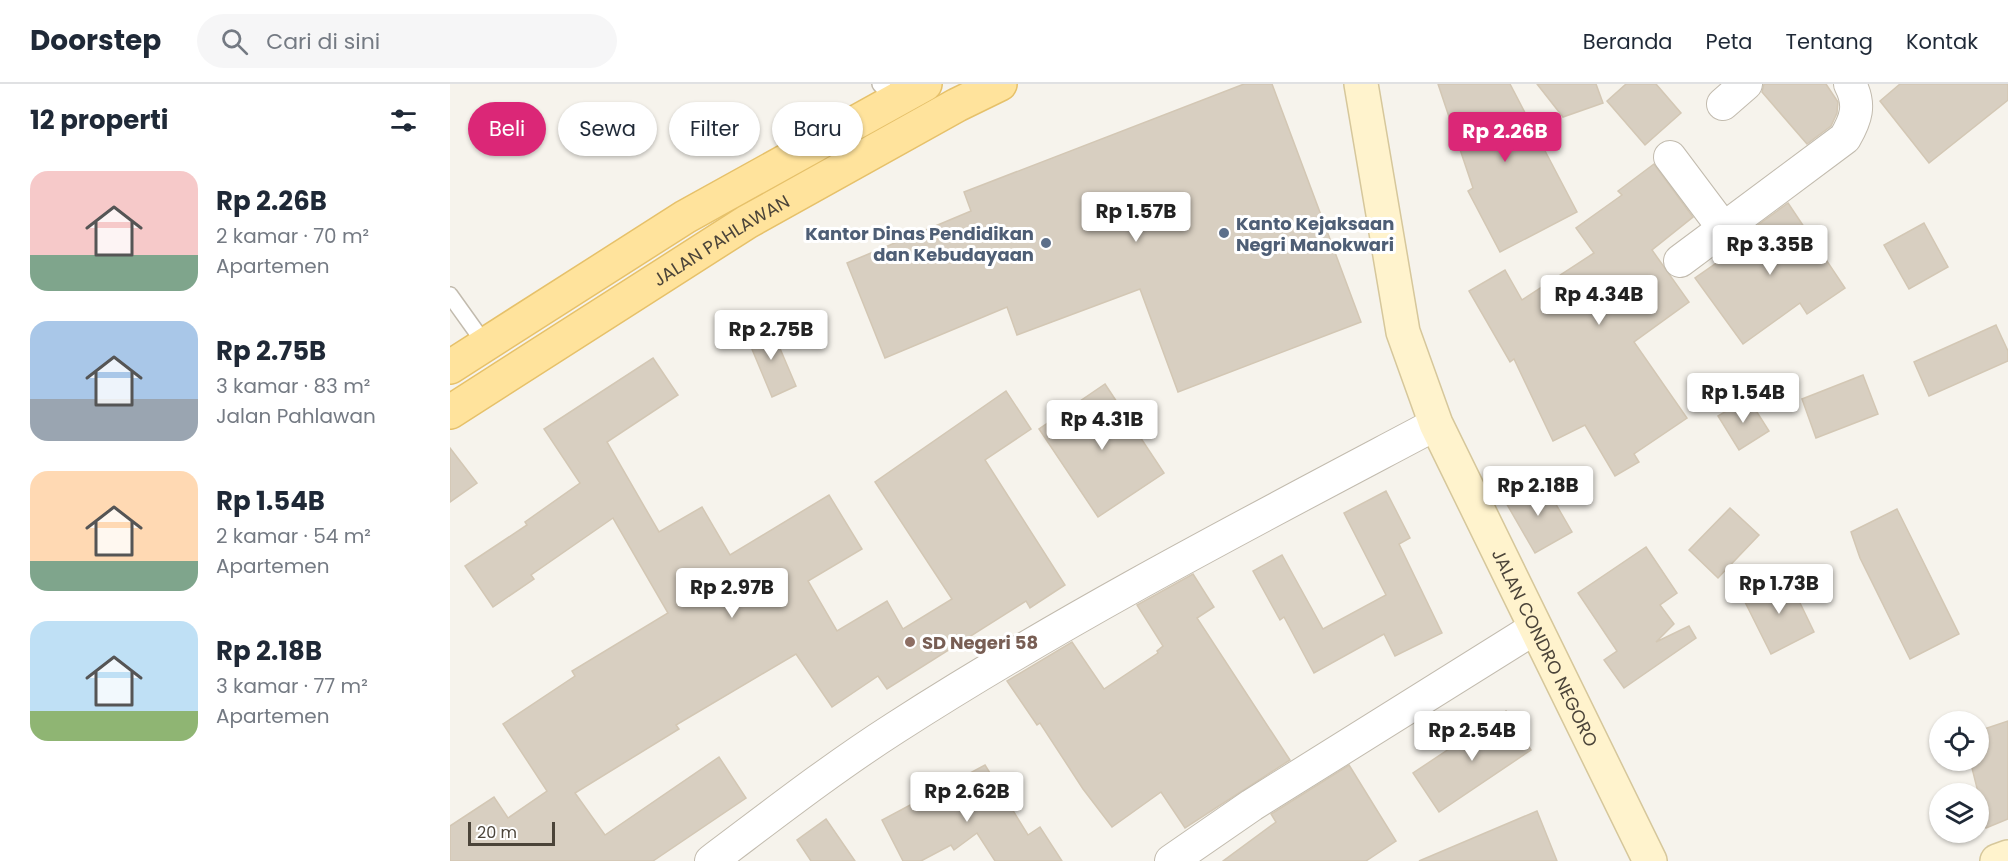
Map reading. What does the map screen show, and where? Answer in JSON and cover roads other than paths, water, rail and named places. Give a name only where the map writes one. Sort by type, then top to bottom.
[{"type":"main road","name":"JALAN PAHLAWAN","points":[[461,354],[888,92],[925,84]]},
{"type":"main road","name":"JALAN PAHLAWAN","points":[[450,412],[704,249],[870,153],[1000,84]]},
{"type":"main road","name":"JALAN CONDRO NEGORO","points":[[1362,84],[1404,333],[1436,424],[1650,861]]},
{"type":"main road","points":[[685,217],[704,249]]},
{"type":"main road","points":[[1997,861],[2008,856]]},
{"type":"street","points":[[1723,104],[1746,84]]},
{"type":"street","points":[[1680,261],[1845,138],[1856,119],[1857,106],[1850,84]]},
{"type":"street","points":[[1670,157],[1724,229]]},
{"type":"street","points":[[711,861],[894,729],[1040,640],[1136,583],[1436,424]]},
{"type":"street","points":[[1171,861],[1252,805],[1534,628]]},
{"type":"lane","points":[[450,295],[461,354]]},
{"type":"place","name":"Kanto Kejaksaan Negri Manokwari","points":[[1224,233]]},
{"type":"place","name":"Kantor Dinas Pendidikan dan Kebudayaan","points":[[1046,243]]},
{"type":"place","name":"SD Negeri 58","points":[[910,642]]}]
